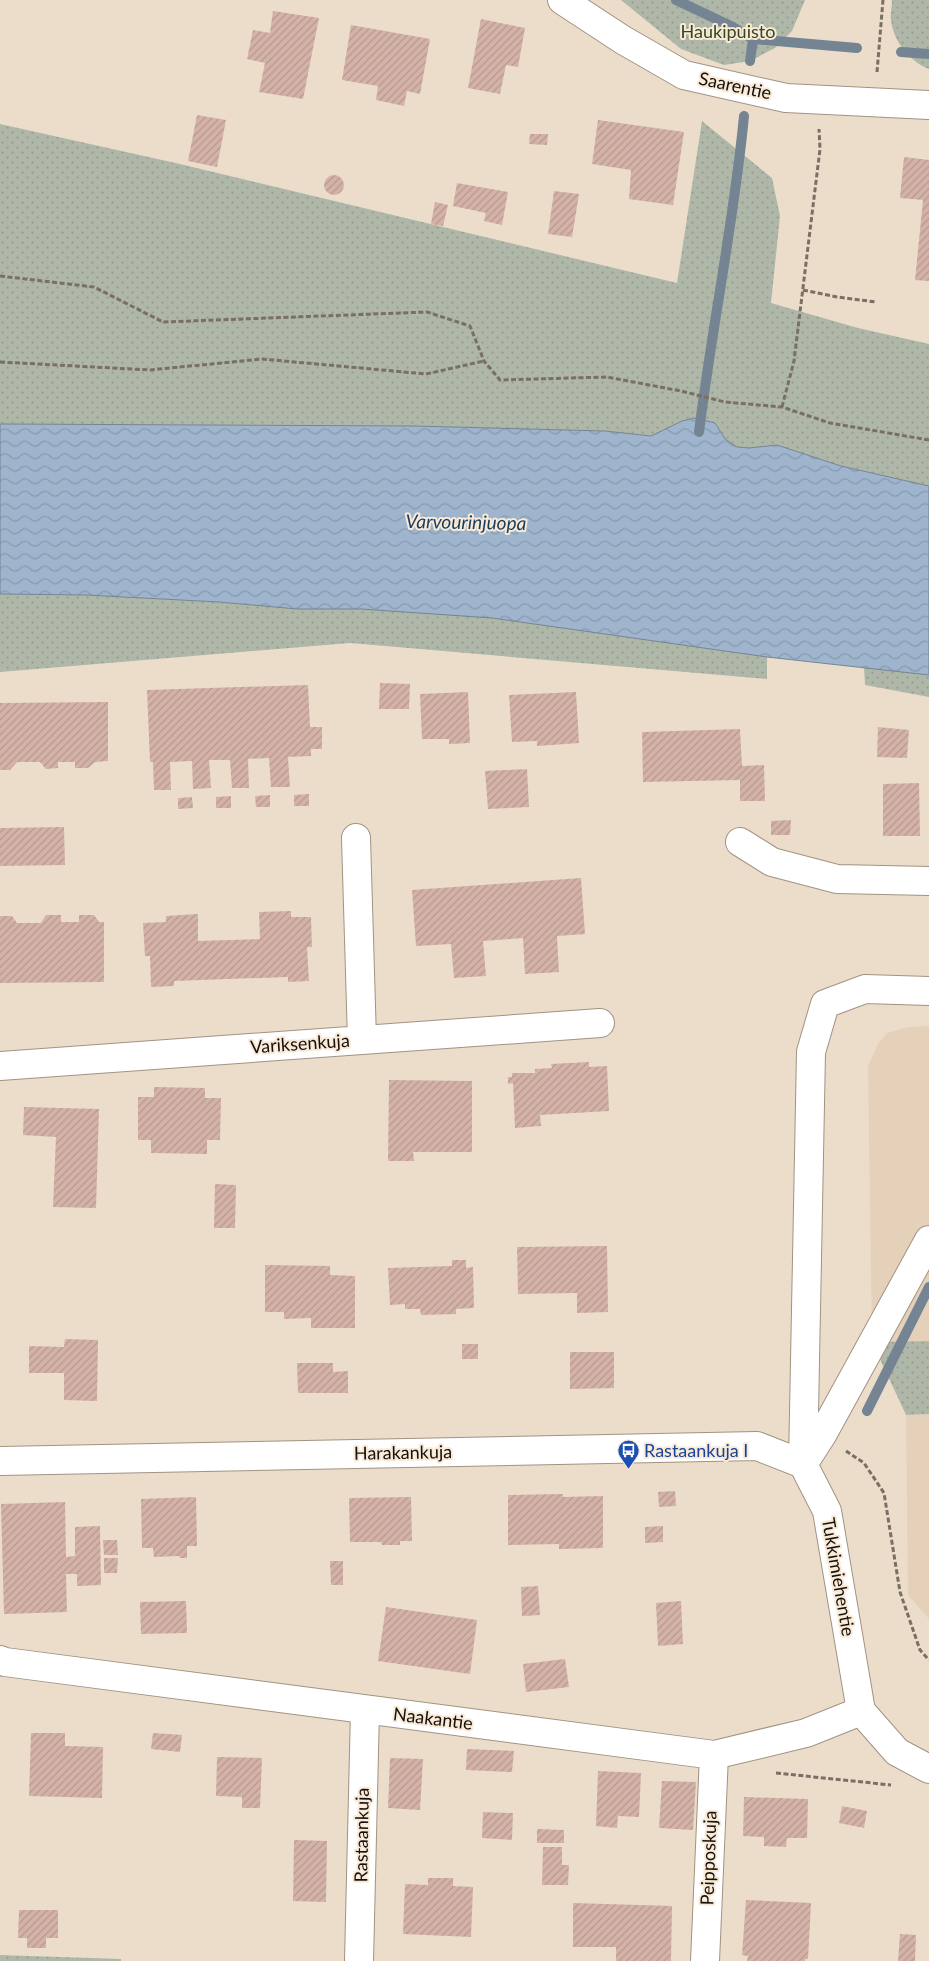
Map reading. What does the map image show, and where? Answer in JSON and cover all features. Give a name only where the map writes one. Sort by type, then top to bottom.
[{"type":"street","name":"Saarentie","points":[[562,0],[623,40],[684,75],[786,98],[929,106]]},
{"type":"street","points":[[356,838],[362,1040]]},
{"type":"street","points":[[740,842],[772,862],[837,879],[929,881]]},
{"type":"street","points":[[803,1464],[811,1052],[825,1004],[865,989],[929,992]]},
{"type":"street","name":"Variksenkuja","points":[[0,1066],[600,1023]]},
{"type":"street","points":[[803,1464],[822,1435],[929,1240]]},
{"type":"street","name":"Harakankuja","points":[[0,1462],[756,1446],[803,1464]]},
{"type":"street","name":"Tukkimiehentie","points":[[803,1464],[827,1511],[862,1711]]},
{"type":"street","name":"Naakantie","points":[[0,1660],[714,1755],[806,1733],[862,1711]]},
{"type":"street","name":"Rastaankuja","points":[[359,1961],[365,1710]]},
{"type":"street","points":[[862,1711],[897,1752],[927,1768]]},
{"type":"street","name":"Peipposkuja","points":[[705,1961],[714,1755]]},
{"type":"path","points":[[874,103],[883,0]]},
{"type":"path","points":[[782,408],[794,361],[820,149],[817,99]]},
{"type":"path","points":[[0,276],[94,287],[163,322],[427,312],[470,326],[484,361],[500,380],[606,377],[681,391],[725,402],[782,408],[830,423],[929,440]]},
{"type":"path","points":[[803,290],[876,302]]},
{"type":"path","points":[[0,362],[150,370],[262,359],[426,374],[484,361]]},
{"type":"path","points":[[768,1772],[905,1786],[927,1768]]},
{"type":"shaded area","points":[[929,1026],[929,1341],[872,1342],[868,1066],[878,1044],[887,1033],[908,1027]]},
{"type":"shaded area","points":[[929,1414],[929,1619],[908,1595],[906,1415]]},
{"type":"green space","name":"Haukipuisto","points":[[621,0],[805,0],[792,31],[775,48],[750,61],[724,65],[681,49]]},
{"type":"green space","points":[[892,0],[929,0],[929,69],[909,56],[895,36],[891,20]]},
{"type":"green space","points":[[702,121],[772,178],[780,216],[771,303],[858,328],[929,344],[929,486],[841,466],[777,445],[749,448],[737,447],[725,439],[715,423],[682,421],[651,436],[605,431],[414,426],[0,424],[0,124],[180,164],[677,283]]},
{"type":"green space","points":[[0,594],[86,595],[219,602],[297,609],[361,609],[492,618],[767,657],[767,679],[350,643],[0,672]]},
{"type":"green space","points":[[864,667],[929,675],[929,697],[865,685]]},
{"type":"green space","points":[[929,1341],[929,1414],[906,1415],[872,1342]]},
{"type":"green space","points":[[0,1955],[121,1959],[121,1961],[0,1961]]},
{"type":"water","name":"Varvourinjuopa","points":[[694,418],[715,423],[725,439],[737,447],[749,448],[777,445],[841,466],[929,486],[929,675],[767,657],[492,618],[361,609],[297,609],[219,602],[86,595],[0,594],[0,424],[414,426],[605,431],[651,436],[682,421]]},
{"type":"building","points":[[273,11],[319,18],[303,99],[259,92],[265,63],[247,59],[253,30],[270,33]]},
{"type":"building","points":[[481,19],[525,28],[518,67],[506,65],[500,94],[468,88]]},
{"type":"building","points":[[351,25],[430,39],[420,94],[407,91],[404,106],[376,100],[378,86],[342,80]]},
{"type":"building","points":[[197,115],[226,120],[217,167],[188,161]]},
{"type":"building","points":[[598,120],[684,132],[673,205],[629,199],[631,170],[592,164]]},
{"type":"building","points":[[530,134],[548,134],[547,145],[529,144]]},
{"type":"building","points":[[904,157],[929,160],[929,281],[915,280],[923,200],[900,198]]},
{"type":"building","points":[[330,175],[338,175],[344,181],[344,189],[338,195],[330,195],[324,189],[324,181]]},
{"type":"building","points":[[457,183],[508,192],[502,225],[484,221],[486,213],[453,206]]},
{"type":"building","points":[[554,191],[579,194],[572,237],[548,234]]},
{"type":"building","points":[[435,202],[448,205],[443,226],[431,224]]},
{"type":"building","points":[[380,683],[410,684],[409,709],[379,709]]},
{"type":"building","points":[[308,685],[310,727],[322,727],[322,749],[311,749],[311,756],[288,757],[290,787],[271,787],[269,758],[248,759],[249,788],[232,788],[230,760],[209,760],[211,788],[193,789],[192,761],[170,762],[171,790],[154,790],[153,762],[150,762],[147,690]]},
{"type":"building","points":[[468,692],[470,743],[449,744],[449,739],[422,739],[420,694]]},
{"type":"building","points":[[576,692],[579,743],[537,746],[537,741],[512,742],[509,695]]},
{"type":"building","points":[[108,702],[108,761],[95,762],[88,768],[75,768],[75,762],[58,762],[58,768],[46,769],[40,762],[17,762],[10,770],[0,770],[0,703]]},
{"type":"building","points":[[878,727],[909,730],[907,758],[877,757]]},
{"type":"building","points":[[740,729],[742,766],[764,765],[765,801],[740,801],[740,780],[643,782],[642,732]]},
{"type":"building","points":[[527,769],[529,807],[488,809],[485,771]]},
{"type":"building","points":[[919,783],[920,836],[883,836],[883,784]]},
{"type":"building","points":[[309,794],[309,806],[294,806],[294,795]]},
{"type":"building","points":[[270,795],[270,807],[256,807],[255,796]]},
{"type":"building","points":[[231,796],[231,808],[216,808],[216,797]]},
{"type":"building","points":[[192,797],[193,808],[178,809],[178,798]]},
{"type":"building","points":[[791,820],[790,835],[771,835],[771,821]]},
{"type":"building","points":[[64,827],[65,865],[0,866],[0,828]]},
{"type":"building","points":[[581,878],[585,934],[557,936],[559,972],[525,974],[523,938],[483,941],[486,976],[454,978],[451,944],[416,946],[412,890]]},
{"type":"building","points":[[291,911],[291,917],[311,917],[312,947],[307,947],[309,981],[288,982],[288,977],[174,981],[174,986],[151,987],[150,956],[145,956],[143,923],[166,922],[166,916],[198,914],[198,941],[260,939],[259,912]]},
{"type":"building","points":[[46,915],[61,915],[61,922],[79,922],[79,915],[94,915],[99,922],[104,922],[104,982],[0,983],[0,916],[12,916],[17,923],[41,923]]},
{"type":"building","points":[[589,1062],[589,1067],[607,1066],[609,1111],[540,1115],[541,1126],[515,1128],[513,1083],[508,1084],[508,1077],[512,1077],[512,1073],[535,1073],[535,1069],[552,1068],[551,1064]]},
{"type":"building","points":[[389,1080],[472,1081],[472,1152],[413,1152],[414,1161],[388,1161]]},
{"type":"building","points":[[154,1087],[205,1088],[205,1098],[221,1098],[220,1140],[207,1140],[207,1154],[151,1153],[151,1140],[138,1140],[138,1097],[154,1097]]},
{"type":"building","points":[[24,1107],[99,1109],[96,1208],[53,1207],[56,1137],[23,1135]]},
{"type":"building","points":[[215,1184],[236,1185],[235,1228],[214,1228]]},
{"type":"building","points":[[607,1246],[608,1312],[577,1313],[577,1293],[518,1294],[517,1247]]},
{"type":"building","points":[[452,1260],[466,1260],[466,1268],[473,1267],[474,1308],[456,1309],[456,1314],[421,1315],[420,1309],[405,1309],[405,1304],[390,1305],[388,1268],[452,1266]]},
{"type":"building","points":[[265,1265],[330,1266],[330,1275],[355,1276],[355,1328],[311,1328],[311,1318],[284,1319],[284,1312],[265,1312]]},
{"type":"building","points":[[65,1339],[98,1340],[97,1401],[64,1400],[64,1373],[29,1373],[29,1346],[64,1347]]},
{"type":"building","points":[[462,1344],[478,1344],[478,1359],[462,1359]]},
{"type":"building","points":[[570,1352],[614,1352],[614,1388],[570,1389]]},
{"type":"building","points":[[297,1363],[333,1363],[333,1372],[348,1371],[348,1393],[298,1393]]},
{"type":"building","points":[[675,1491],[676,1506],[659,1507],[658,1492]]},
{"type":"building","points":[[563,1494],[563,1497],[603,1496],[603,1548],[559,1549],[559,1544],[508,1545],[508,1495]]},
{"type":"building","points":[[196,1497],[197,1546],[187,1546],[187,1558],[180,1558],[179,1556],[154,1557],[153,1548],[142,1548],[141,1499]]},
{"type":"building","points":[[411,1497],[412,1541],[400,1541],[400,1545],[382,1545],[381,1542],[350,1542],[349,1498]]},
{"type":"building","points":[[65,1502],[66,1557],[75,1556],[75,1527],[100,1526],[101,1585],[77,1586],[77,1574],[66,1574],[67,1612],[4,1614],[1,1504]]},
{"type":"building","points":[[663,1526],[663,1542],[645,1543],[645,1527]]},
{"type":"building","points":[[103,1540],[117,1540],[118,1555],[104,1555]]},
{"type":"building","points":[[104,1558],[118,1558],[117,1573],[104,1573]]},
{"type":"building","points":[[330,1561],[343,1561],[343,1585],[331,1585]]},
{"type":"building","points":[[538,1586],[540,1615],[522,1616],[521,1587]]},
{"type":"building","points":[[186,1601],[187,1633],[141,1634],[140,1602]]},
{"type":"building","points":[[681,1601],[683,1644],[658,1646],[656,1603]]},
{"type":"building","points":[[386,1607],[477,1620],[470,1674],[378,1661]]},
{"type":"building","points":[[565,1659],[569,1687],[526,1692],[523,1664]]},
{"type":"building","points":[[31,1733],[65,1733],[65,1746],[103,1747],[102,1798],[29,1796]]},
{"type":"building","points":[[153,1733],[182,1735],[180,1752],[151,1749]]},
{"type":"building","points":[[467,1749],[514,1751],[512,1772],[466,1770]]},
{"type":"building","points":[[217,1757],[262,1758],[260,1808],[242,1808],[242,1797],[216,1796]]},
{"type":"building","points":[[390,1758],[423,1759],[420,1810],[388,1808]]},
{"type":"building","points":[[598,1771],[641,1773],[639,1817],[618,1816],[617,1828],[596,1826]]},
{"type":"building","points":[[662,1781],[696,1782],[693,1830],[659,1828]]},
{"type":"building","points":[[744,1797],[808,1799],[807,1838],[787,1838],[786,1847],[764,1846],[764,1837],[743,1836]]},
{"type":"building","points":[[842,1806],[867,1811],[864,1828],[839,1823]]},
{"type":"building","points":[[483,1812],[513,1813],[512,1840],[482,1838]]},
{"type":"building","points":[[537,1829],[564,1830],[564,1843],[537,1843]]},
{"type":"building","points":[[294,1840],[327,1841],[326,1902],[293,1901]]},
{"type":"building","points":[[543,1847],[562,1847],[562,1865],[569,1865],[568,1885],[542,1885]]},
{"type":"building","points":[[428,1878],[453,1878],[453,1886],[473,1887],[471,1937],[403,1934],[405,1884],[428,1885]]},
{"type":"building","points":[[746,1900],[811,1903],[808,1959],[805,1959],[805,1961],[747,1961],[748,1956],[742,1955]]},
{"type":"building","points":[[573,1903],[672,1906],[671,1961],[616,1961],[616,1947],[573,1947]]},
{"type":"building","points":[[19,1910],[58,1910],[58,1938],[46,1938],[46,1948],[27,1948],[27,1938],[18,1938]]},
{"type":"building","points":[[900,1934],[916,1935],[915,1961],[898,1961]]},
{"type":"waterway","points":[[676,0],[733,27],[753,39],[750,61]]},
{"type":"waterway","points":[[753,39],[857,48]]},
{"type":"waterway","points":[[901,52],[929,54]]},
{"type":"waterway","points":[[699,432],[735,195],[744,116]]},
{"type":"waterway","points":[[867,1411],[929,1287]]},
{"type":"place","name":"Rastaankuja I","points":[[628,1470]]}]
